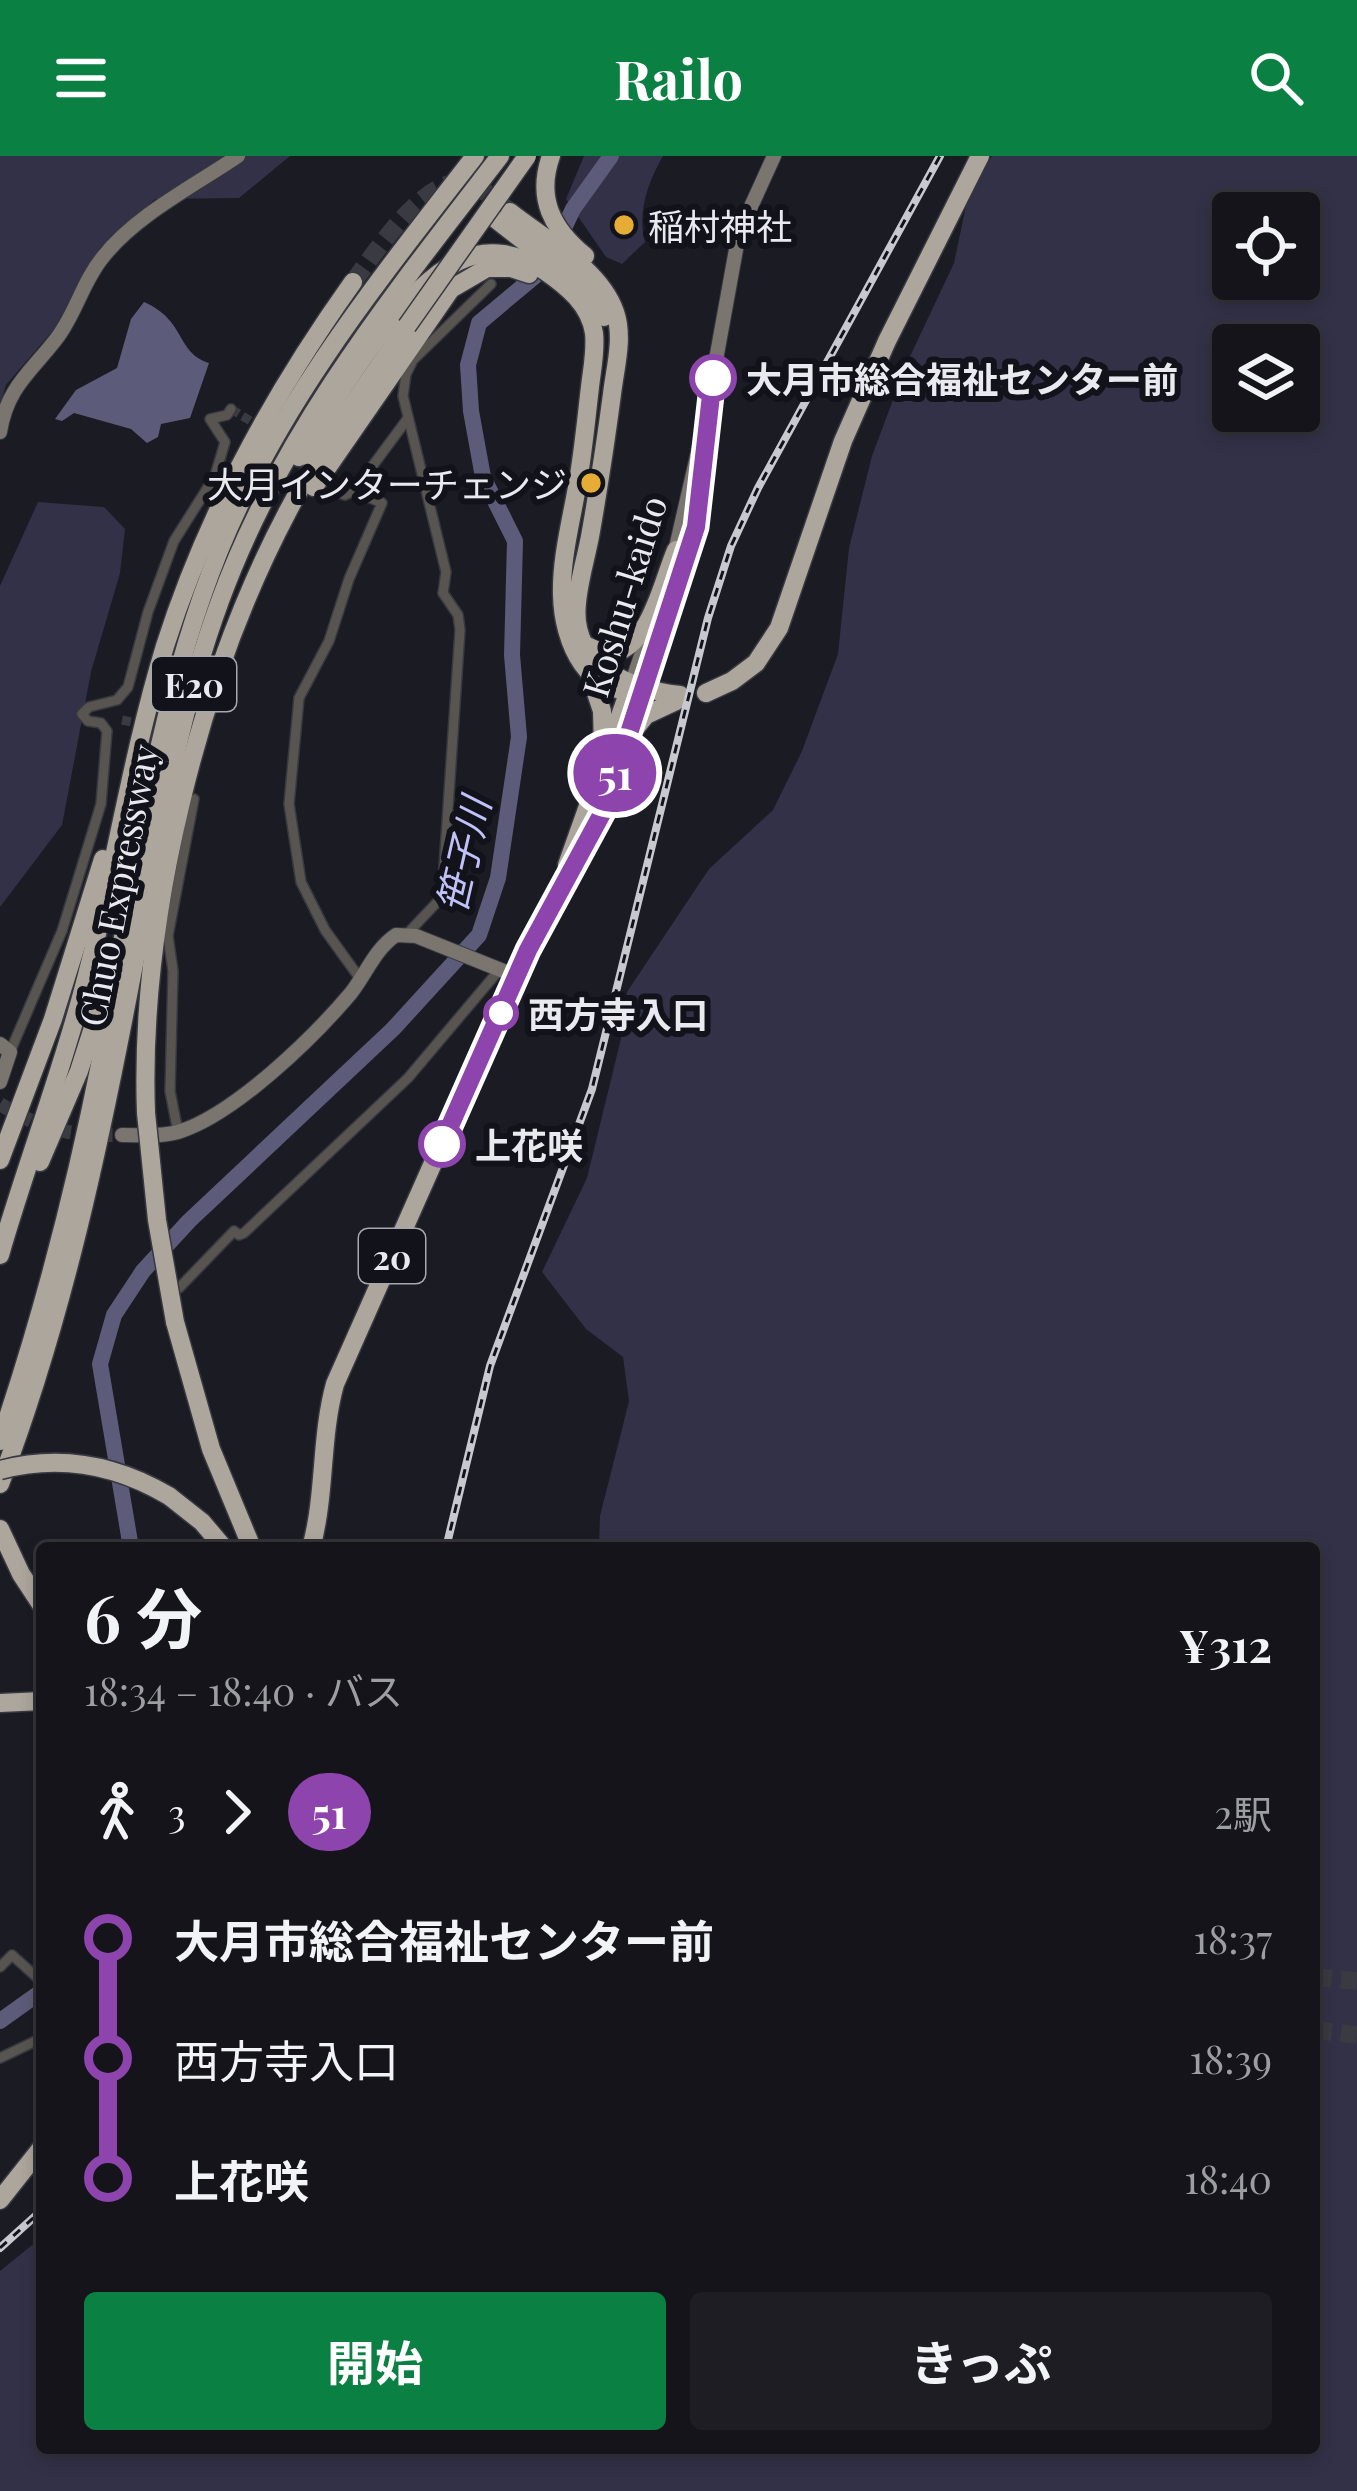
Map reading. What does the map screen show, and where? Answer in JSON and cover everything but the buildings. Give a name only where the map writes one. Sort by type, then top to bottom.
[{"type":"highway","name":"Chuo Expressway","points":[[0,1441],[57,1283],[146,806],[173,691],[203,593],[254,474],[290,408],[347,322],[475,156]]},
{"type":"highway","name":"Chuo Expressway","points":[[0,1484],[91,1176],[172,772],[201,660],[239,554],[308,418],[363,334],[500,156]]},
{"type":"highway","points":[[250,1542],[212,1449],[175,1322],[157,1220],[146,1113],[144,1052],[151,976],[181,811],[216,680],[248,595],[287,512],[335,429],[527,156]]},
{"type":"highway","points":[[551,156],[544,183],[548,210],[579,281]]},
{"type":"highway","points":[[706,693],[756,663],[779,628],[843,441],[887,341],[980,156]]},
{"type":"highway","points":[[506,218],[579,281],[600,306],[607,330],[604,374],[585,438],[562,592],[566,630],[600,699],[604,728],[587,810]]},
{"type":"highway","points":[[201,660],[262,520],[363,361],[408,302],[439,272],[472,256],[496,268]]},
{"type":"highway","points":[[216,680],[274,555],[324,471],[451,290],[473,273],[535,265],[620,292],[630,334],[622,398],[607,441],[577,602],[578,630],[584,643],[605,670],[634,689]]},
{"type":"highway","points":[[0,1160],[70,965],[156,664],[211,523],[296,365],[353,281]]},
{"type":"highway","points":[[584,643],[608,655],[633,644],[676,550]]},
{"type":"highway","points":[[0,1255],[84,986],[138,747],[182,598]]},
{"type":"highway","points":[[590,675],[613,691],[634,689],[678,698],[646,715],[624,745]]},
{"type":"highway","name":"Koshu-kaido","points":[[312,1542],[335,1384],[508,973],[593,833],[624,745],[634,689]]},
{"type":"highway","name":"Koshu-kaido","points":[[544,919],[634,689]]},
{"type":"highway","points":[[0,1267],[88,1046],[146,806]]},
{"type":"highway","points":[[0,1470],[38,1462],[84,1463],[128,1474],[169,1496],[218,1542]]},
{"type":"highway","points":[[0,1529],[36,1597]]},
{"type":"highway","points":[[0,1703],[36,1701]]},
{"type":"highway","points":[[0,2200],[36,2155]]},
{"type":"street","points":[[0,432],[3,413],[19,380],[74,315],[100,260],[128,233],[238,156]]},
{"type":"street","name":"Koshu-kaido","points":[[634,689],[676,550],[739,233],[775,156]]},
{"type":"street","points":[[412,935],[442,897],[460,630],[458,615],[442,592],[446,572],[403,396],[413,360],[496,268]]},
{"type":"street","points":[[0,1082],[5,1048],[62,932],[101,804],[107,731],[82,714],[89,707],[117,700],[128,687],[148,613],[175,541],[219,466],[225,442],[210,418],[227,415],[230,409]]},
{"type":"street","points":[[339,493],[354,491],[408,418]]},
{"type":"street","name":"Koshu-kaido","points":[[634,689],[696,527],[704,426]]},
{"type":"street","points":[[354,491],[382,503],[329,641],[299,698],[289,804],[301,882],[325,929],[362,980]]},
{"type":"street","points":[[178,1132],[170,1091],[168,936],[194,800]]},
{"type":"street","points":[[122,1135],[178,1132],[222,1108],[298,1050],[362,980],[389,939],[412,935],[508,973],[298,1186],[244,1233],[234,1231],[179,1288]]},
{"type":"street","points":[[0,1967],[12,1955],[36,1977]]},
{"type":"street","points":[[0,2058],[36,2041]]},
{"type":"shaded area","points":[[0,156],[290,156],[239,198],[155,199],[99,249],[55,328],[6,385],[0,405]]},
{"type":"shaded area","points":[[584,156],[663,156],[645,198],[645,242],[622,264],[606,257],[566,199]]},
{"type":"shaded area","points":[[992,156],[1357,156],[1357,2491],[0,2491],[0,2271],[36,2242],[36,2454],[1320,2454],[1320,1542],[599,1542],[600,1516],[629,1401],[623,1357],[586,1329],[542,1272],[587,1178],[625,1022],[627,992],[709,869],[773,810],[802,751],[838,654],[849,548],[872,456],[906,365],[954,263],[967,201]]},
{"type":"shaded area","points":[[38,502],[104,507],[125,529],[120,573],[91,672],[62,825],[0,907],[0,586]]},
{"type":"water","points":[[144,302],[167,318],[191,352],[209,363],[190,418],[161,424],[158,437],[147,443],[131,429],[74,413],[62,421],[55,419],[76,390],[117,368],[131,319]]},
{"type":"waterway","name":"笹子川","points":[[557,243],[573,209],[611,156]]},
{"type":"waterway","name":"笹子川","points":[[130,1542],[100,1364],[114,1315],[143,1271],[189,1221],[393,1029],[479,935],[498,878],[519,737],[512,655],[515,541],[483,477],[468,365],[479,323],[541,271]]},
{"type":"waterway","name":"笹子川","points":[[0,2021],[36,1995]]},
{"type":"tunnel","points":[[353,282],[403,218],[434,191],[466,183],[507,209]]},
{"type":"tunnel","points":[[231,409],[262,428]]},
{"type":"tunnel","points":[[122,720],[146,725]]},
{"type":"tunnel","points":[[0,1104],[58,1130],[122,1135]]},
{"type":"tunnel","points":[[1320,1978],[1357,1981]]},
{"type":"tunnel","points":[[1320,2031],[1357,2035]]},
{"type":"railway","points":[[447,1542],[490,1366],[592,1089],[708,618],[731,546],[940,156]]},
{"type":"railway","points":[[0,2248],[36,2215]]},
{"type":"bus line","name":"51","points":[[442,1144],[528,950],[604,810],[696,527],[713,378]]},
{"type":"place","name":"稲村神社","points":[[624,225]]},
{"type":"place","name":"大月市総合福祉センター前","points":[[713,378]]},
{"type":"place","name":"大月インターチェンジ","points":[[591,483]]},
{"type":"place","name":"西方寺入口","points":[[501,1013]]},
{"type":"place","name":"上花咲","points":[[442,1144]]}]
